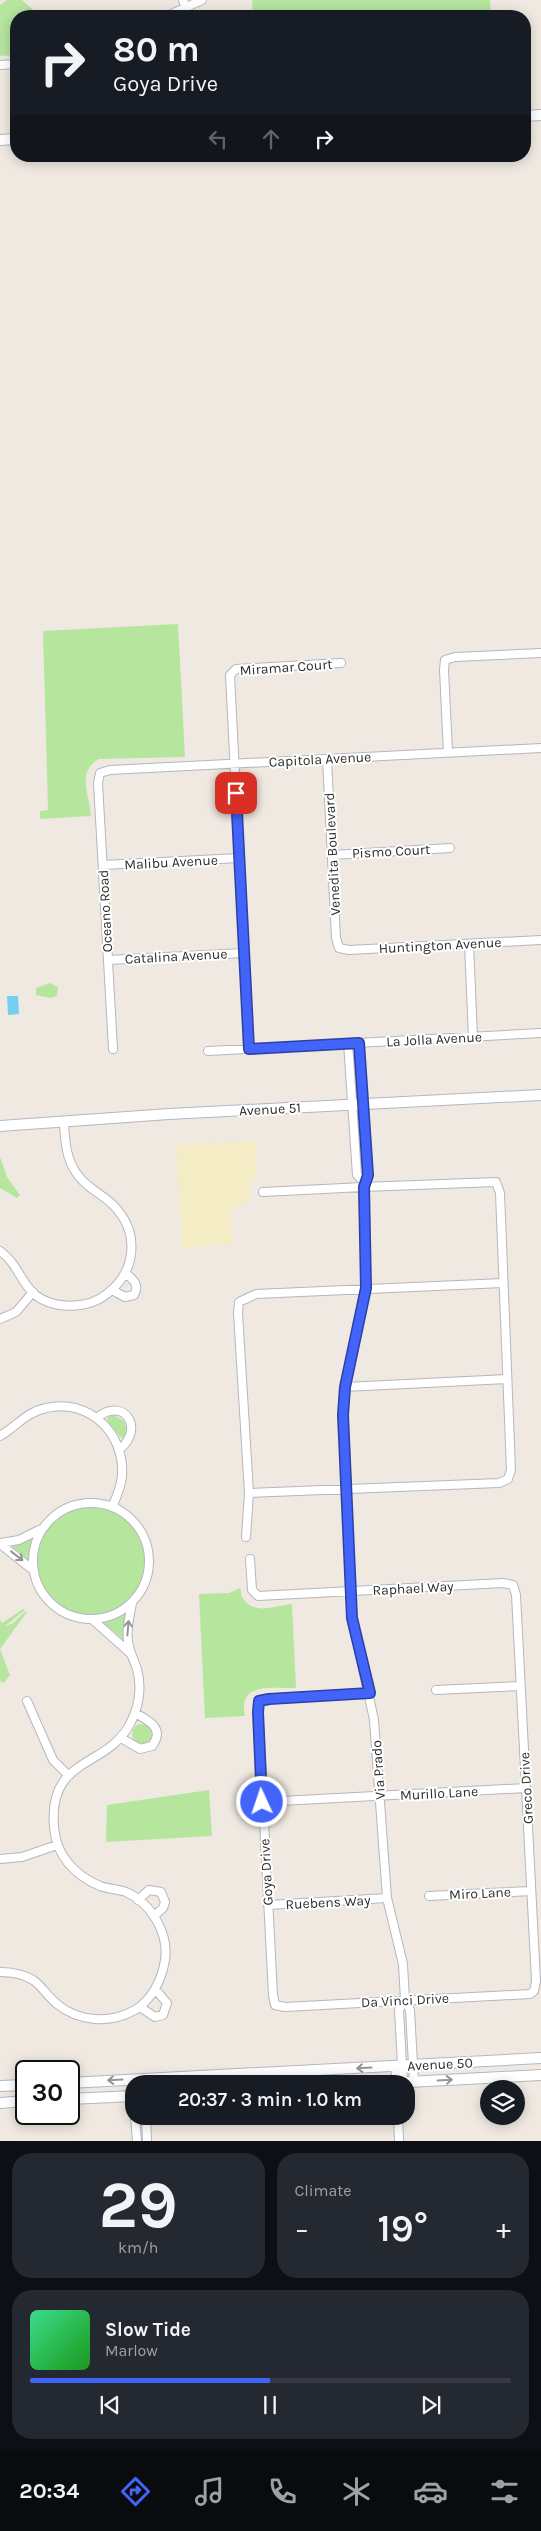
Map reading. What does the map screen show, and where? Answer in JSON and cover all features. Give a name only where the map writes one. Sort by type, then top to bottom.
[{"type":"main road","name":"Avenue 51","points":[[0,1126],[64,1123],[169,1114],[541,1095]]},
{"type":"main road","name":"Avenue 50","points":[[253,2075],[541,2058]]},
{"type":"main road","name":"Avenue 50","points":[[415,2082],[541,2075]]},
{"type":"main road","name":"Avenue 50","points":[[80,2083],[125,2082]]},
{"type":"main road","points":[[0,2086],[15,2085]]},
{"type":"main road","points":[[80,2098],[125,2096]]},
{"type":"main road","points":[[0,2103],[15,2102]]},
{"type":"street","points":[[185,3],[202,0]]},
{"type":"street","points":[[448,752],[445,660],[455,657],[541,653]]},
{"type":"street","name":"Miramar Court","points":[[234,764],[230,681],[232,671],[241,668],[340,663]]},
{"type":"street","name":"Capitola Avenue","points":[[100,773],[110,770],[541,748]]},
{"type":"street","name":"Venedita Boulevard","points":[[326,759],[336,938],[339,948]]},
{"type":"street","points":[[234,764],[249,1049]]},
{"type":"street","name":"Oceano Road","points":[[100,773],[98,783],[113,1049]]},
{"type":"street","name":"Pismo Court","points":[[332,855],[450,848]]},
{"type":"street","name":"Malibu Avenue","points":[[103,865],[239,858]]},
{"type":"street","name":"Huntington Avenue","points":[[339,948],[349,950],[541,940]]},
{"type":"street","points":[[468,944],[473,1037]]},
{"type":"street","name":"Catalina Avenue","points":[[108,960],[244,953]]},
{"type":"street","name":"La Jolla Avenue","points":[[208,1051],[541,1033]]},
{"type":"street","points":[[359,1043],[368,1175],[364,1184]]},
{"type":"street","points":[[348,1044],[357,1176],[364,1184]]},
{"type":"street","points":[[0,1251],[13,1263],[33,1292],[52,1303],[68,1306],[88,1303],[112,1290],[125,1273],[132,1250],[129,1229],[115,1207],[89,1188],[76,1173],[67,1152],[64,1123]]},
{"type":"street","points":[[250,1493],[499,1483],[508,1479],[511,1470],[500,1193],[496,1182],[364,1184],[263,1192]]},
{"type":"street","name":"Via Prado","points":[[364,1184],[366,1288],[345,1387],[343,1415],[348,1541],[355,1637],[370,1693],[377,1743],[387,1898],[403,1964],[405,2000],[410,2010],[414,2075]]},
{"type":"street","points":[[112,1290],[125,1297],[134,1295],[137,1290],[136,1284],[125,1273]]},
{"type":"street","points":[[246,1537],[250,1493],[238,1313],[239,1302],[256,1294],[503,1283]]},
{"type":"street","points":[[0,1319],[16,1312],[33,1292]]},
{"type":"street","points":[[345,1387],[507,1379]]},
{"type":"street","points":[[0,1436],[23,1418],[53,1406],[75,1408],[98,1418],[111,1432],[120,1449],[122,1478],[113,1505]]},
{"type":"street","points":[[98,1418],[112,1410],[119,1411],[128,1418],[132,1427],[131,1434],[120,1449]]},
{"type":"street","points":[[89,1503],[113,1505],[130,1517],[148,1548],[149,1565],[146,1581],[132,1603],[113,1615],[93,1620],[71,1616],[51,1604],[39,1588],[33,1570],[34,1549],[40,1529],[47,1520],[65,1508],[89,1503]]},
{"type":"street","points":[[0,1543],[18,1540],[40,1529]]},
{"type":"street","points":[[0,1543],[33,1570]]},
{"type":"street","name":"Raphael Way","points":[[250,1559],[254,1594],[264,1596],[513,1585]]},
{"type":"street","name":"Greco Drive","points":[[513,1585],[516,1595],[536,1981],[534,1991]]},
{"type":"street","points":[[0,1972],[17,1974],[33,1980],[57,2004],[81,2017],[110,2019],[140,2007],[155,1989],[163,1970],[166,1952],[163,1935],[154,1916],[138,1900],[126,1893],[101,1886],[84,1877],[68,1863],[57,1845],[54,1810],[58,1793],[68,1775],[85,1761],[121,1738],[135,1713],[139,1684],[128,1639],[132,1603]]},
{"type":"street","points":[[93,1620],[130,1653]]},
{"type":"street","points":[[436,1690],[520,1686]]},
{"type":"street","name":"Goya Drive","points":[[275,2005],[272,1995],[259,1701],[370,1693]]},
{"type":"street","points":[[27,1701],[53,1760],[68,1775]]},
{"type":"street","points":[[121,1738],[140,1749],[152,1746],[156,1740],[157,1729],[154,1724],[135,1713]]},
{"type":"street","name":"Murillo Lane","points":[[262,1802],[526,1788]]},
{"type":"street","points":[[0,1859],[22,1857],[57,1845]]},
{"type":"street","points":[[138,1900],[150,1890],[161,1892],[165,1902],[163,1908],[154,1916]]},
{"type":"street","name":"Miro Lane","points":[[429,1896],[531,1891]]},
{"type":"street","name":"Ruebens Way","points":[[268,1905],[387,1898]]},
{"type":"street","points":[[140,2007],[155,2017],[163,2014],[168,2003],[155,1989]]},
{"type":"street","name":"Da Vinci Drive","points":[[275,2005],[280,2007],[530,1994],[534,1991]]},
{"type":"street","name":"Via Prado","points":[[399,2075],[399,2010],[405,2000]]},
{"type":"street","points":[[136,2125],[137,2141]]},
{"type":"street","points":[[146,2125],[147,2141]]},
{"type":"street","points":[[398,2125],[399,2141]]},
{"type":"green space","points":[[7,0],[22,0],[33,10],[10,10],[10,55],[0,56],[0,5]]},
{"type":"green space","points":[[252,0],[490,0],[491,10],[253,10]]},
{"type":"green space","points":[[178,624],[185,757],[99,759],[92,764],[86,777],[91,816],[40,819],[40,811],[48,810],[43,631]]},
{"type":"green space","points":[[50,983],[58,987],[57,996],[51,998],[36,995],[36,988]]},
{"type":"green space","points":[[0,1157],[7,1177],[20,1195],[17,1198],[0,1188]]},
{"type":"green space","points":[[113,1415],[124,1421],[127,1431],[123,1438],[120,1437],[107,1420],[109,1416]]},
{"type":"green space","points":[[91,1507],[112,1511],[129,1523],[141,1540],[145,1561],[141,1582],[129,1599],[112,1611],[91,1615],[70,1611],[53,1599],[41,1582],[37,1561],[41,1540],[53,1523],[70,1511]]},
{"type":"green space","points":[[30,1539],[33,1542],[28,1560],[12,1547],[14,1544]]},
{"type":"green space","points":[[240,1588],[242,1597],[247,1603],[258,1608],[292,1604],[296,1688],[269,1688],[252,1692],[247,1697],[244,1705],[245,1716],[205,1718],[199,1594],[229,1593]]},
{"type":"green space","points":[[23,1609],[25,1610],[5,1626],[12,1624],[27,1612],[0,1649],[0,1620],[2,1623]]},
{"type":"green space","points":[[125,1612],[125,1638],[123,1639],[103,1623]]},
{"type":"green space","points":[[0,1649],[10,1675],[4,1683],[0,1681]]},
{"type":"green space","points":[[142,1724],[149,1727],[152,1734],[149,1741],[142,1744],[135,1741],[132,1734],[135,1727]]},
{"type":"green space","points":[[209,1790],[212,1836],[106,1842],[107,1805]]},
{"type":"sand","points":[[255,1141],[257,1170],[248,1191],[250,1200],[231,1209],[232,1244],[182,1248],[176,1145]]},
{"type":"water","points":[[7,996],[18,996],[19,1014],[8,1015]]},
{"type":"route","points":[[236,793],[249,1049],[359,1043],[368,1175],[364,1182],[366,1288],[363,1310],[345,1387],[343,1448],[352,1618],[355,1637],[370,1693],[263,1699],[259,1701],[262,1802]]}]
